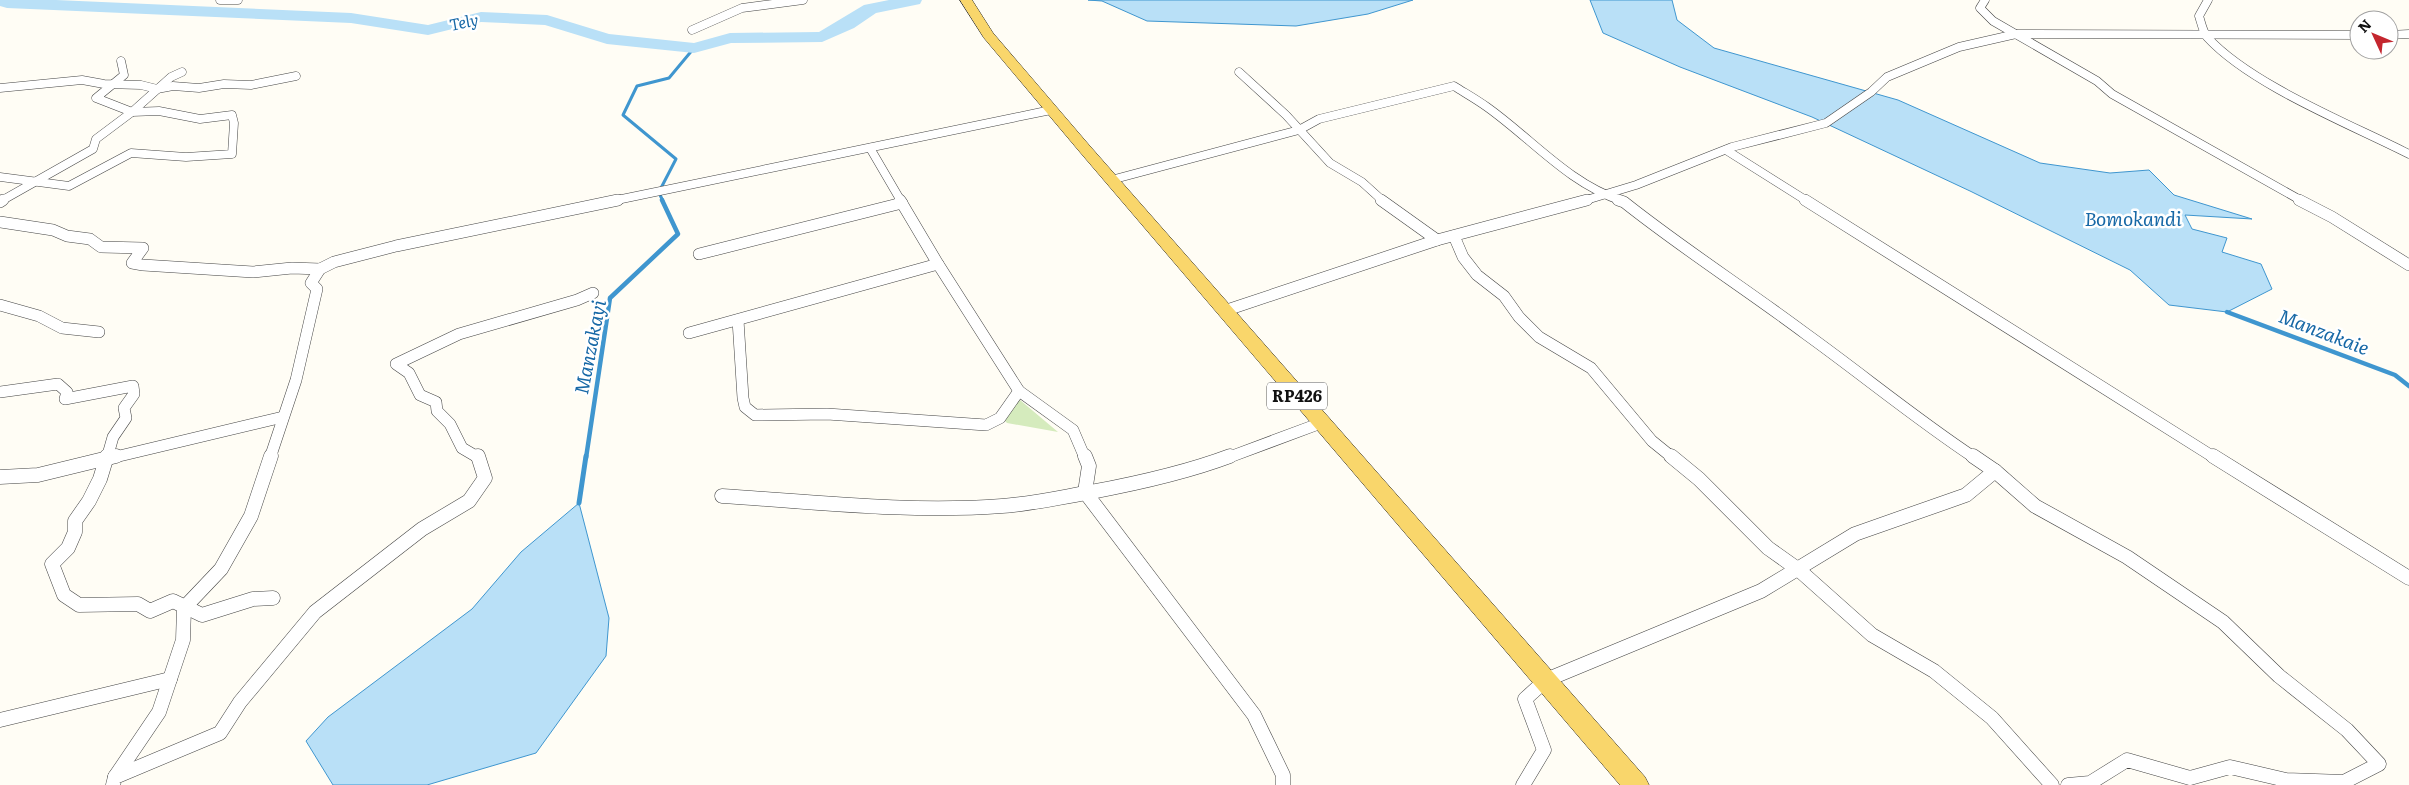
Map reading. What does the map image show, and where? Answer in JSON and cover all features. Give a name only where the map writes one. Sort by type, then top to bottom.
[{"type":"main road","name":"RP426","points":[[966,0],[988,35],[1051,110],[1224,312],[1636,785]]},
{"type":"street","points":[[220,0],[238,0]]},
{"type":"street","points":[[692,30],[742,4],[803,0]]},
{"type":"street","points":[[1985,0],[1980,8],[1984,14],[2097,81],[2112,94],[2263,181],[2332,217],[2409,265]]},
{"type":"street","points":[[2208,0],[2199,16],[2206,36],[2242,66],[2279,89],[2409,154]]},
{"type":"street","points":[[1224,312],[1436,240],[1603,195],[1636,185],[1726,150],[1826,123],[1870,92],[1887,77],[1959,47],[2016,34],[2349,35]]},
{"type":"street","points":[[0,177],[69,186],[131,154],[186,157],[232,154],[234,123],[232,115],[200,119],[159,111],[132,112],[96,98],[124,76],[121,61]]},
{"type":"street","points":[[0,202],[93,149],[96,138],[132,112],[171,77],[182,72]]},
{"type":"street","points":[[1238,72],[1300,130],[1330,163],[1362,182],[1392,209],[1436,240]]},
{"type":"street","points":[[0,88],[82,80],[157,89],[173,86],[199,88],[224,84],[251,85],[296,76]]},
{"type":"street","points":[[1111,180],[1300,130],[1319,119],[1454,86],[1487,107],[1571,176],[1603,195],[1624,202],[1662,233],[1723,273],[1867,378],[1928,427],[1995,471],[2035,506],[2128,558],[2223,622],[2279,676],[2347,730],[2379,764],[2344,782],[2286,780],[2230,767],[2190,778],[2127,760],[2090,782],[2068,785]]},
{"type":"street","points":[[0,222],[53,230],[67,236],[90,240],[100,247],[143,248],[132,262],[143,265],[170,265],[253,272],[292,268],[320,269],[334,262],[396,246],[1051,110]]},
{"type":"street","points":[[870,148],[938,264],[1019,391],[1073,430],[1089,466],[1085,492],[1254,716],[1284,775],[1283,785]]},
{"type":"street","points":[[1726,150],[2028,342],[2409,578]]},
{"type":"street","points":[[699,254],[902,204]]},
{"type":"street","points":[[1454,236],[1463,256],[1477,275],[1504,296],[1519,317],[1539,337],[1592,368],[1652,441],[1699,479],[1768,548],[1799,570],[1872,635],[1934,671],[1992,718],[2052,785]]},
{"type":"street","points":[[688,333],[938,264]]},
{"type":"street","points":[[114,781],[158,712],[184,640],[184,608],[221,569],[251,516],[296,380],[317,289],[311,283],[320,269]]},
{"type":"street","points":[[114,781],[220,733],[240,702],[315,612],[422,529],[469,501],[485,478],[479,457],[462,448],[450,424],[437,411],[436,402],[420,395],[409,373],[396,364],[459,334],[577,300],[594,293]]},
{"type":"street","points":[[0,305],[39,316],[62,328],[99,332]]},
{"type":"street","points":[[738,320],[743,398],[745,407],[755,415],[827,414],[986,425],[1000,418],[1019,391]]},
{"type":"street","points":[[0,392],[58,384],[67,392],[65,399],[133,386],[134,394],[124,408],[126,418],[113,437],[100,480],[90,501],[75,521],[75,532],[68,548],[52,564],[64,595],[79,605],[138,604],[150,611],[173,601],[184,608],[202,615],[253,599],[273,598]]},
{"type":"street","points":[[0,477],[38,475],[283,418]]},
{"type":"street","points":[[722,496],[905,508],[1001,506],[1036,502],[1152,480],[1199,468],[1321,423]]},
{"type":"street","points":[[1524,785],[1544,750],[1525,699],[1546,680],[1761,591],[1799,570],[1855,534],[1966,495],[1995,471]]},
{"type":"street","points":[[0,720],[170,679]]},
{"type":"green space","points":[[1020,400],[1058,432],[1007,423],[1003,419],[1011,406]]},
{"type":"water","points":[[1088,0],[1413,0],[1368,14],[1296,26],[1147,21],[1102,1]]},
{"type":"water","name":"Bomokandi","points":[[1590,0],[1672,0],[1677,20],[1714,48],[1898,100],[2040,163],[2110,173],[2149,170],[2174,195],[2252,219],[2185,215],[2192,229],[2227,238],[2222,252],[2261,264],[2272,289],[2227,312],[2169,305],[2130,270],[1970,191],[1812,117],[1680,67],[1603,33]]},
{"type":"water","points":[[579,503],[609,618],[606,656],[536,753],[427,785],[333,785],[306,741],[328,717],[472,609],[521,552]]},
{"type":"waterway","name":"Tely","points":[[3,0],[7,3],[351,18],[428,30],[481,17],[547,20],[607,39],[694,48],[730,38],[822,37],[848,24],[870,9],[914,0]]},
{"type":"waterway","name":"Manzakayi","points":[[661,188],[676,159],[623,115],[637,86],[669,78],[694,48]]},
{"type":"waterway","name":"Manzakayi","points":[[660,195],[663,201]]},
{"type":"waterway","name":"Manzakayi","points":[[586,458],[610,298],[678,234],[662,200]]},
{"type":"waterway","name":"Manzakaie","points":[[2227,312],[2395,375],[2409,386]]},
{"type":"waterway","name":"Manzakayi","points":[[579,503],[586,456]]}]
